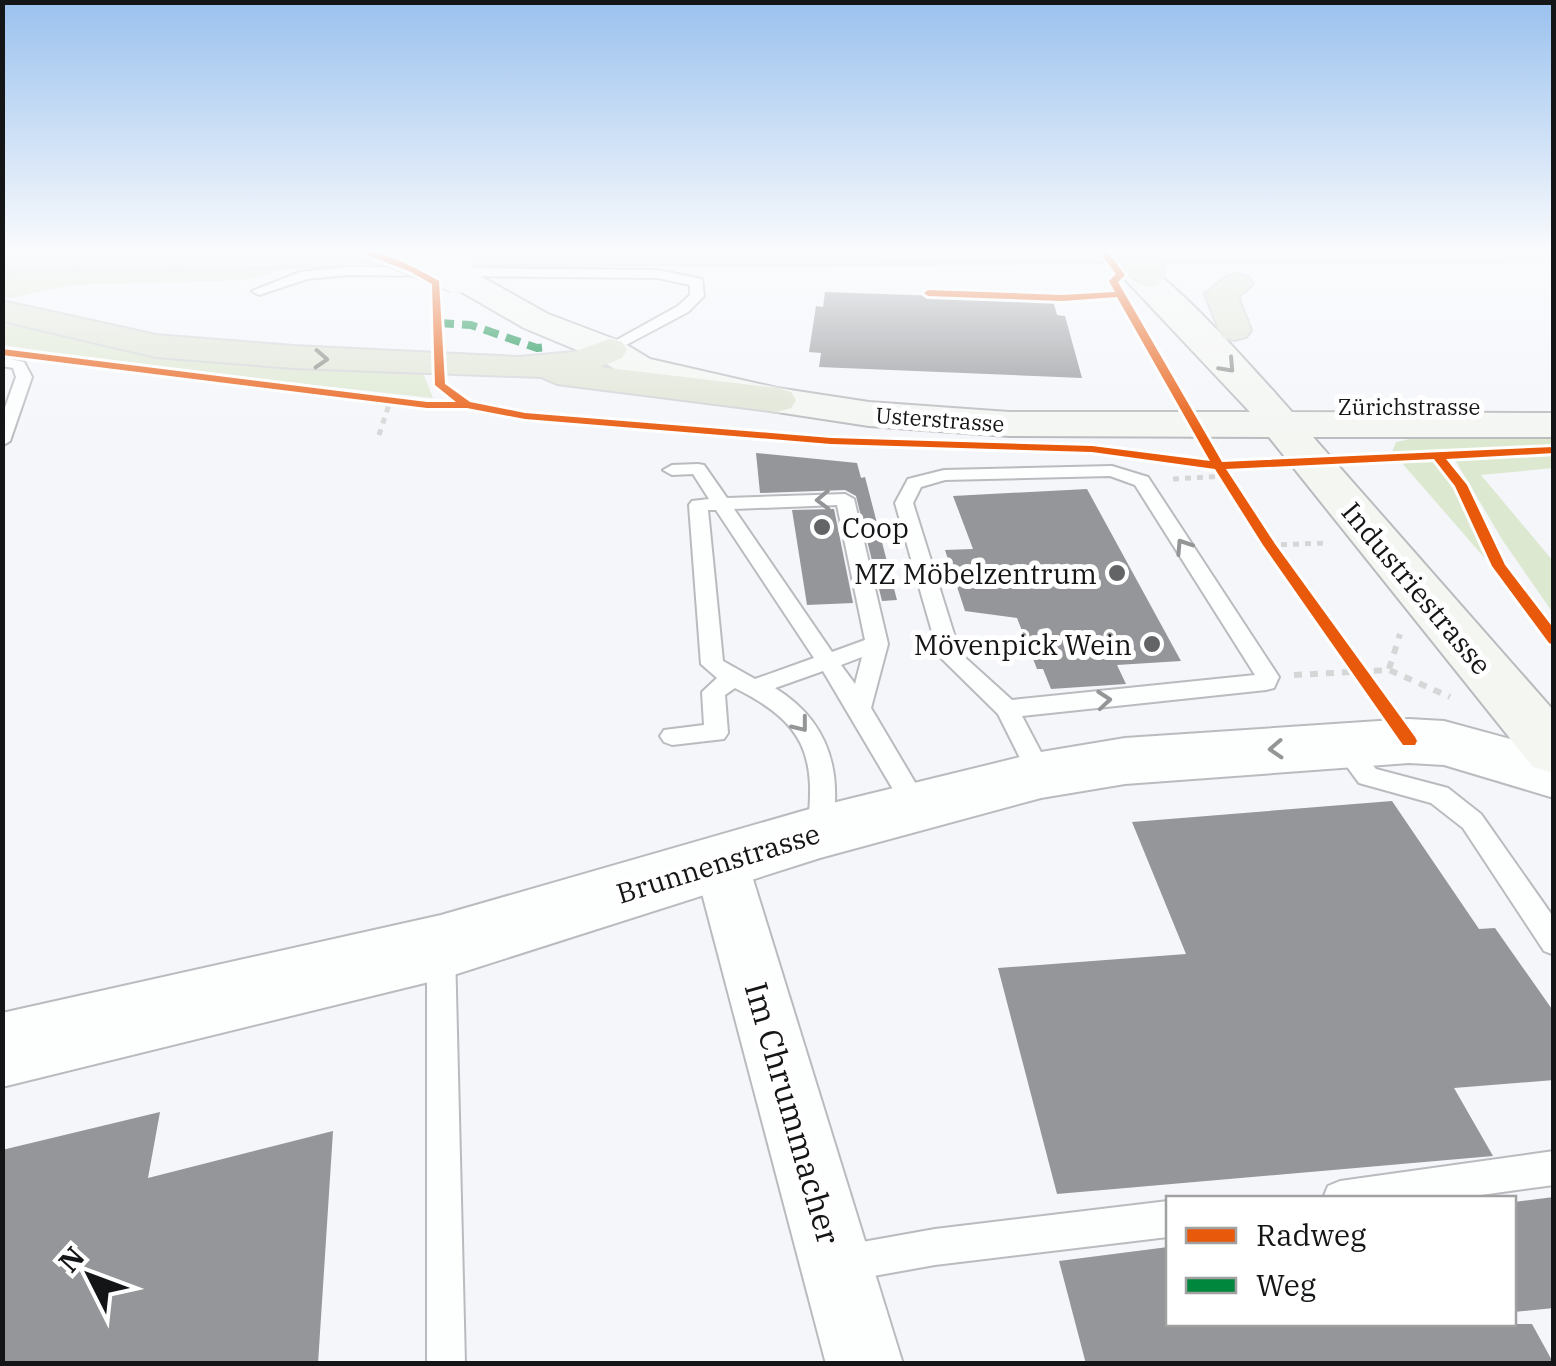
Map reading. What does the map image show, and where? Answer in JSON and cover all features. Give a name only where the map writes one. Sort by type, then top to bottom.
[{"type":"highway","points":[[13,314],[122,340],[179,349],[519,368],[778,400]]},
{"type":"highway","points":[[1228,314],[1234,330]]},
{"type":"highway","points":[[519,368],[580,362],[609,350]]},
{"type":"main road","name":"Usterstrasse","points":[[523,314],[609,350],[638,367],[778,400],[892,417],[994,423],[1295,416]]},
{"type":"main road","points":[[1183,314],[1295,416]]},
{"type":"main road","points":[[1213,314],[1234,330],[1295,416]]},
{"type":"main road","name":"Usterstrasse","points":[[609,350],[774,384],[898,400],[1295,416]]},
{"type":"main road","name":"Zürichstrasse","points":[[1295,416],[1554,406]]},
{"type":"main road","name":"Zürichstrasse","points":[[1295,416],[1554,425]]},
{"type":"main road","name":"Industriestrasse","points":[[1295,416],[1554,751]]},
{"type":"main road","name":"Industriestrasse","points":[[1295,416],[1501,628],[1554,701]]},
{"type":"street","points":[[1444,743],[1470,723],[1500,685]]},
{"type":"street","name":"Brunnenstrasse","points":[[2,1050],[441,947],[820,832],[1040,775],[1125,760],[1343,745],[1444,743],[1554,775]]},
{"type":"street","name":"Im Chrummacher","points":[[722,863],[865,1364]]},
{"type":"lane","points":[[609,350],[676,314]]},
{"type":"lane","points":[[2,361],[19,365],[24,377],[2,440]]},
{"type":"lane","points":[[672,470],[698,469],[859,708],[916,806]]},
{"type":"lane","points":[[1007,709],[1262,685],[1268,677],[1142,481],[1112,471],[944,474],[926,477],[908,492],[904,502],[950,656],[1007,709],[1040,775]]},
{"type":"lane","points":[[820,832],[826,787],[821,755],[807,728],[786,706],[712,664],[698,504],[846,499],[877,644],[859,708]]},
{"type":"lane","points":[[672,736],[716,733],[712,692],[826,662],[877,644]]},
{"type":"lane","points":[[1343,745],[1368,776],[1439,794],[1472,821],[1554,942]]},
{"type":"lane","points":[[441,947],[446,1364]]},
{"type":"lane","points":[[1354,1196],[1554,1168]]},
{"type":"lane","points":[[836,1265],[935,1247],[1166,1219]]},
{"type":"path","points":[[379,435],[390,401]]},
{"type":"path","points":[[1142,481],[1226,476]]},
{"type":"path","points":[[1268,677],[1362,672]]},
{"type":"green space","points":[[2,324],[213,361],[423,373],[433,398],[130,365],[3,345]]},
{"type":"green space","points":[[1553,433],[1553,445],[1392,452],[1396,442],[1433,434]]},
{"type":"green space","points":[[1553,456],[1553,468],[1481,475],[1553,561],[1553,613],[1503,541],[1455,460]]},
{"type":"green space","points":[[1433,462],[1445,470],[1489,563],[1402,463]]},
{"type":"building","points":[[815,314],[1057,314],[1065,316],[1082,378],[819,367],[821,353],[809,352]]},
{"type":"building","points":[[756,453],[857,463],[861,478],[865,477],[897,600],[882,601],[856,496],[845,490],[760,493]]},
{"type":"building","points":[[1087,489],[1181,661],[1117,665],[1126,684],[1051,689],[1043,669],[1037,669],[1017,618],[965,611],[945,550],[973,549],[953,496]]},
{"type":"building","points":[[834,509],[853,603],[807,605],[792,510]]},
{"type":"building","points":[[1392,801],[1479,929],[1495,928],[1554,1012],[1554,1080],[1454,1088],[1493,1156],[1057,1194],[998,968],[1186,954],[1132,822]]},
{"type":"building","points":[[160,1112],[148,1178],[333,1131],[318,1364],[2,1364],[2,1150]]},
{"type":"building","points":[[1554,1197],[1554,1308],[1516,1312],[1516,1202]]},
{"type":"building","points":[[1166,1247],[1166,1326],[1532,1324],[1554,1364],[1086,1364],[1059,1261]]},
{"type":"marked path","points":[[439,323],[471,325],[537,348],[548,347]]},
{"type":"cycle path","points":[[437,314],[440,385],[467,405]]},
{"type":"cycle path","points":[[1131,314],[1202,440],[1269,545],[1409,741]]},
{"type":"cycle path","points":[[2,352],[427,405],[467,405],[525,416],[831,441],[1092,449],[1220,466],[1554,450]]},
{"type":"cycle path","points":[[1437,455],[1461,485],[1499,566],[1554,640]]},
{"type":"place","name":"Coop","points":[[822,527]]},
{"type":"place","name":"MZ Möbelzentrum","points":[[1117,573]]},
{"type":"place","name":"Mövenpick Wein","points":[[1152,644]]}]
